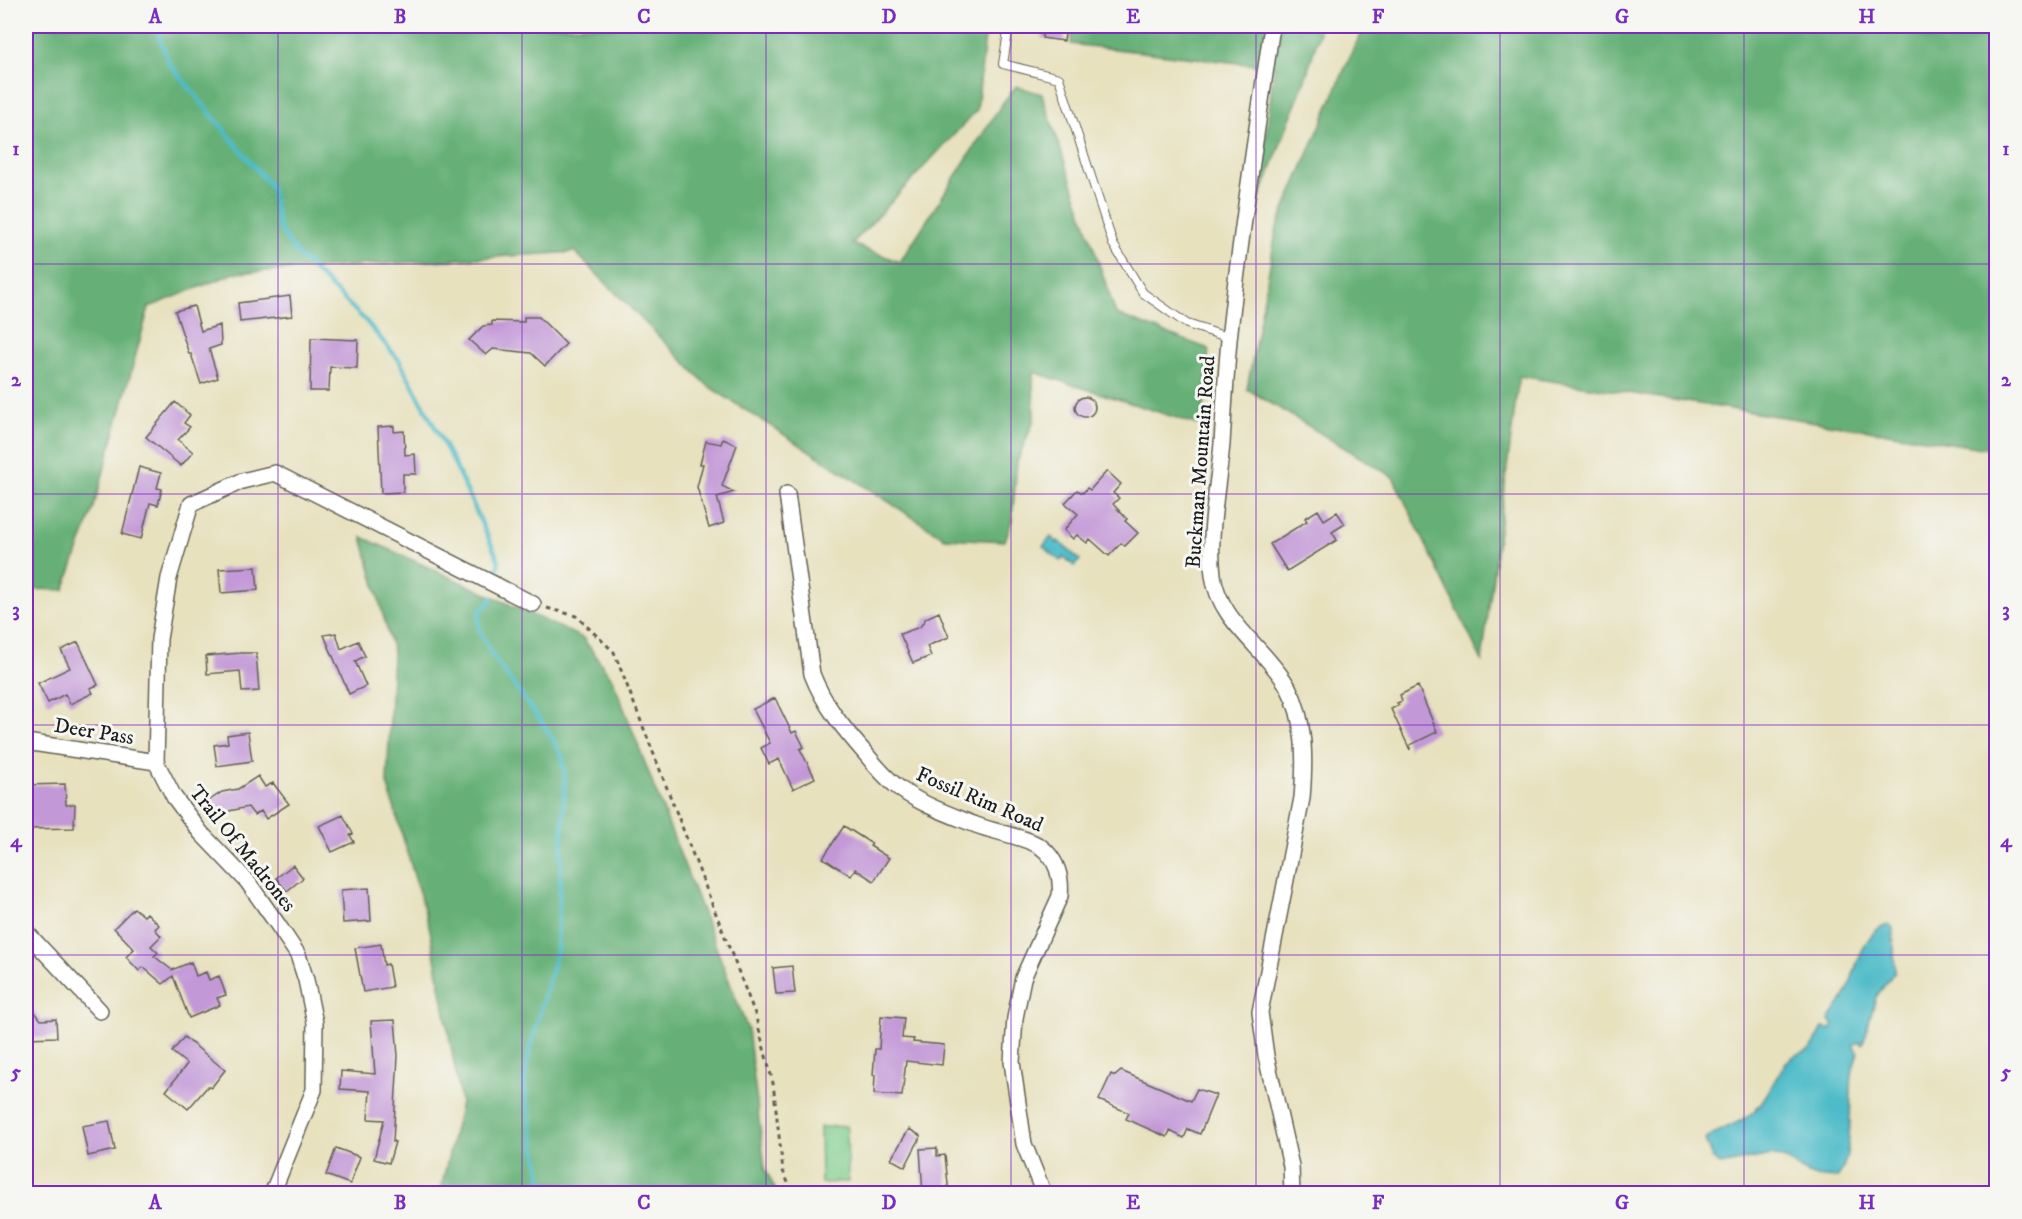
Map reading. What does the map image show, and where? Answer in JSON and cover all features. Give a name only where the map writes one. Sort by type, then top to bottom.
[{"type":"street","name":"Buckman Mountain Road","points":[[1272,26],[1230,338],[1212,544],[1215,586],[1227,613],[1287,686],[1297,714],[1302,740],[1304,769],[1302,798],[1260,1012],[1266,1056],[1291,1166],[1292,1194]]},
{"type":"street","name":"Trail Of Madrones","points":[[272,1194],[314,1090],[315,1023],[306,980],[298,956],[278,925],[247,881],[201,833],[174,797],[156,762],[159,639],[170,578],[191,504],[242,481],[275,472],[533,604]]},
{"type":"street","name":"Fossil Rim Road","points":[[787,494],[808,657],[819,692],[831,712],[894,784],[921,801],[1040,846],[1050,855],[1058,870],[1061,883],[1060,896],[1023,978],[1015,1018],[1012,1062],[1024,1144],[1044,1194]]},
{"type":"street","name":"Deer Pass","points":[[26,742],[156,762]]},
{"type":"street","points":[[26,932],[100,1011]]},
{"type":"lane","points":[[1009,26],[1003,64],[1059,78],[1113,244],[1143,293],[1187,324],[1230,338]]},
{"type":"path","points":[[533,604],[576,616],[614,652],[754,1014],[773,1083],[783,1172],[793,1194]]},
{"type":"green space","points":[[26,26],[986,26],[977,110],[852,244],[900,262],[1016,86],[1042,94],[1116,314],[1209,349],[1202,426],[1033,372],[1034,420],[1017,462],[1012,520],[1005,541],[945,538],[708,386],[575,252],[235,273],[149,307],[94,507],[64,590],[26,589]]},
{"type":"green space","points":[[1072,26],[1318,26],[1319,34],[1305,80],[1259,200],[1274,67],[1071,44]]},
{"type":"green space","points":[[1366,26],[1996,26],[1996,450],[1519,376],[1482,661],[1393,477],[1247,389],[1277,227],[1353,49]]},
{"type":"green space","points":[[362,537],[583,638],[613,680],[748,1030],[765,1168],[777,1193],[440,1193],[461,1102],[430,930],[387,783],[393,652]]},
{"type":"green space","points":[[847,1126],[848,1182],[821,1183],[820,1127]]},
{"type":"water","points":[[1051,537],[1080,560],[1074,566],[1064,557],[1060,561],[1043,546]]},
{"type":"water","points":[[1889,924],[1893,928],[1895,971],[1876,997],[1863,1044],[1859,1042],[1853,1045],[1858,1052],[1852,1075],[1850,1130],[1842,1170],[1836,1178],[1813,1176],[1786,1159],[1771,1155],[1721,1165],[1712,1158],[1705,1140],[1744,1119],[1756,1109],[1784,1065],[1790,1059],[1811,1048],[1823,1028],[1829,1030],[1833,1025],[1829,1020],[1846,994],[1868,940],[1881,927]]},
{"type":"building","points":[[1044,26],[1066,26],[1064,41],[1042,38]]},
{"type":"building","points":[[290,296],[292,316],[240,322],[238,303]]},
{"type":"building","points":[[194,306],[201,331],[220,325],[221,345],[209,349],[218,378],[201,384],[175,311]]},
{"type":"building","points":[[524,317],[539,317],[566,344],[545,366],[531,353],[493,349],[486,355],[469,340],[483,326],[492,325],[492,321],[524,322]]},
{"type":"building","points":[[311,338],[358,340],[357,368],[330,367],[329,391],[310,391]]},
{"type":"building","points":[[1085,397],[1092,400],[1095,407],[1092,414],[1085,417],[1078,414],[1075,407],[1078,400]]},
{"type":"building","points":[[175,402],[190,415],[184,423],[190,427],[178,440],[193,452],[181,466],[146,437]]},
{"type":"building","points":[[394,426],[394,432],[404,431],[405,455],[415,454],[416,474],[403,474],[403,492],[381,493],[378,427]]},
{"type":"building","points":[[723,439],[737,445],[722,486],[734,492],[717,497],[724,523],[709,528],[697,487],[703,464],[700,464],[706,441],[721,444]]},
{"type":"building","points":[[139,467],[161,473],[157,488],[162,489],[158,505],[150,503],[141,539],[122,534]]},
{"type":"building","points":[[1107,471],[1121,484],[1113,493],[1119,498],[1113,504],[1127,519],[1125,521],[1138,533],[1125,546],[1121,543],[1109,556],[1090,539],[1087,543],[1077,535],[1073,539],[1064,530],[1078,514],[1065,503],[1077,490],[1083,493],[1087,488],[1090,490]]},
{"type":"building","points":[[1318,510],[1324,520],[1337,512],[1345,524],[1332,532],[1337,540],[1287,571],[1270,544],[1307,521],[1305,518]]},
{"type":"building","points":[[256,567],[258,590],[221,593],[219,569]]},
{"type":"building","points":[[939,612],[949,637],[927,646],[931,656],[913,663],[900,634],[920,627],[926,618]]},
{"type":"building","points":[[336,633],[341,649],[358,641],[365,656],[355,661],[366,686],[349,694],[324,635]]},
{"type":"building","points":[[78,642],[98,685],[90,688],[93,693],[70,704],[65,694],[48,703],[38,683],[70,668],[61,650]]},
{"type":"building","points":[[256,653],[259,691],[242,692],[240,671],[207,674],[206,656]]},
{"type":"building","points":[[1418,686],[1437,732],[1410,745],[1410,750],[1391,709],[1402,701],[1400,695]]},
{"type":"building","points":[[775,698],[792,733],[796,731],[804,747],[800,749],[815,778],[793,789],[779,759],[769,764],[761,748],[770,743],[753,709]]},
{"type":"building","points":[[248,732],[252,761],[217,766],[214,745],[228,743],[227,735]]},
{"type":"building","points":[[258,776],[265,787],[273,783],[289,804],[266,819],[261,811],[254,815],[248,807],[229,811],[217,818],[207,802],[222,792],[238,789]]},
{"type":"building","points":[[65,784],[66,805],[75,804],[74,828],[28,829],[26,785]]},
{"type":"building","points":[[343,815],[353,834],[350,835],[354,842],[332,852],[319,826]]},
{"type":"building","points":[[844,826],[889,858],[874,881],[855,869],[851,876],[823,858]]},
{"type":"building","points":[[293,865],[303,878],[287,891],[276,878]]},
{"type":"building","points":[[369,888],[371,921],[343,923],[341,890]]},
{"type":"building","points":[[134,908],[144,916],[147,913],[159,925],[155,929],[161,936],[151,946],[158,953],[154,956],[172,970],[191,962],[196,976],[206,972],[209,980],[219,976],[226,995],[217,998],[220,1005],[189,1018],[173,976],[163,984],[143,967],[139,971],[126,957],[134,949],[114,928]]},
{"type":"building","points":[[381,944],[384,965],[388,964],[392,987],[363,992],[355,948]]},
{"type":"building","points":[[792,966],[795,993],[776,994],[773,968]]},
{"type":"building","points":[[26,1000],[41,1020],[56,1019],[57,1037],[26,1038]]},
{"type":"building","points":[[881,1016],[904,1018],[902,1038],[914,1039],[913,1042],[944,1045],[942,1065],[906,1061],[902,1096],[874,1094],[875,1049],[879,1049]]},
{"type":"building","points":[[395,1020],[398,1056],[393,1142],[395,1142],[389,1163],[374,1159],[384,1120],[368,1119],[370,1091],[340,1089],[341,1071],[375,1074],[371,1021]]},
{"type":"building","points":[[184,1037],[225,1070],[211,1088],[208,1086],[188,1109],[166,1091],[187,1064],[172,1052]]},
{"type":"building","points":[[1121,1071],[1191,1101],[1197,1089],[1216,1095],[1200,1134],[1188,1129],[1184,1138],[1170,1131],[1167,1137],[1126,1119],[1129,1113],[1099,1100],[1111,1074],[1115,1076]]},
{"type":"building","points":[[109,1121],[115,1150],[88,1156],[82,1126]]},
{"type":"building","points":[[909,1129],[921,1136],[905,1167],[891,1159]]},
{"type":"building","points":[[336,1148],[360,1157],[350,1184],[326,1175]]},
{"type":"building","points":[[937,1148],[937,1156],[945,1155],[949,1194],[923,1194],[920,1149]]},
{"type":"waterway","points":[[163,26],[159,37],[169,63],[271,187],[279,228],[295,252],[365,320],[399,360],[453,461],[499,561],[497,571]]},
{"type":"waterway","points":[[491,597],[490,603],[479,611],[479,629],[492,655],[547,730],[562,756],[565,776],[557,950],[529,1053],[524,1085],[544,1194]]}]
